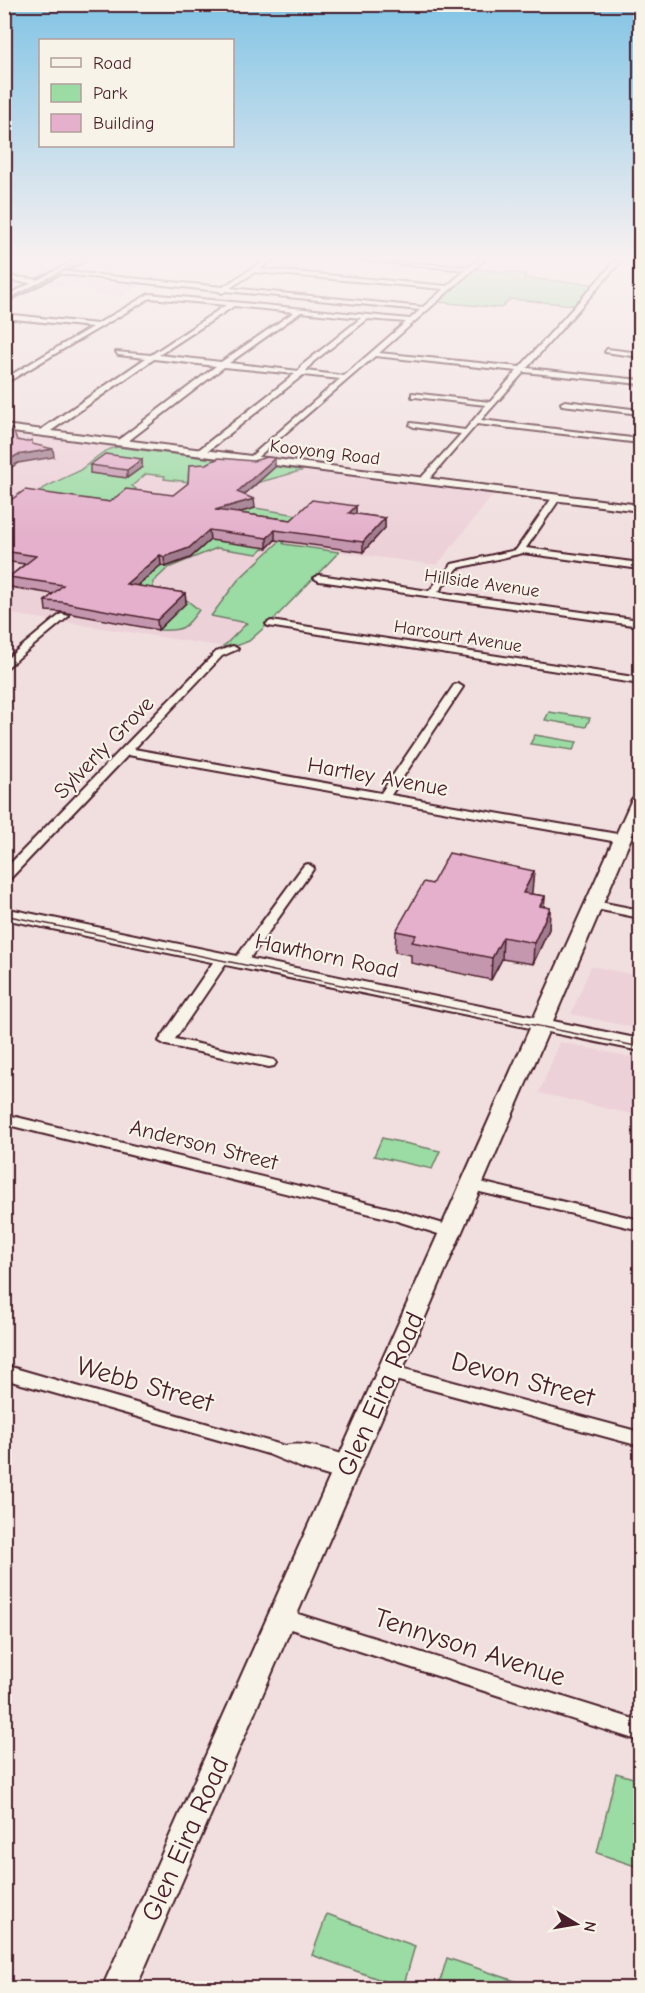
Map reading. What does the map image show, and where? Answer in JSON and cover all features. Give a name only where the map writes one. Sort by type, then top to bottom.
[{"type":"main road","name":"Glen Eira Road","points":[[119,1989],[640,800]]},
{"type":"main road","name":"Hawthorn Road","points":[[4,913],[640,1045]]},
{"type":"street","points":[[4,382],[54,352]]},
{"type":"street","points":[[42,433],[162,352]]},
{"type":"street","points":[[120,443],[243,352]]},
{"type":"street","points":[[200,453],[323,352]]},
{"type":"street","points":[[253,459],[376,352]]},
{"type":"street","points":[[423,481],[538,352]]},
{"type":"street","points":[[615,352],[640,355]]},
{"type":"street","points":[[118,353],[347,378]]},
{"type":"street","points":[[374,354],[640,382]]},
{"type":"street","points":[[415,395],[492,404]]},
{"type":"street","points":[[565,403],[640,411]]},
{"type":"street","points":[[476,422],[640,441]]},
{"type":"street","points":[[414,425],[466,432]]},
{"type":"street","name":"Kooyong Road","points":[[4,428],[640,508]]},
{"type":"street","points":[[521,550],[557,497]]},
{"type":"street","points":[[432,593],[455,566],[521,550],[640,566]]},
{"type":"street","name":"Hillside Avenue","points":[[319,578],[640,623]]},
{"type":"street","points":[[4,667],[64,616]]},
{"type":"street","name":"Harcourt Avenue","points":[[271,624],[640,681]]},
{"type":"street","name":"Sylverly Grove","points":[[4,878],[219,654],[233,649]]},
{"type":"street","points":[[384,797],[458,687]]},
{"type":"street","name":"Hartley Avenue","points":[[126,751],[623,839]]},
{"type":"street","points":[[269,1063],[166,1041],[308,868]]},
{"type":"street","points":[[595,905],[640,914]]},
{"type":"street","name":"Anderson Street","points":[[4,1119],[453,1228]]},
{"type":"street","points":[[472,1185],[640,1225]]},
{"type":"street","name":"Webb Street","points":[[4,1372],[272,1448],[309,1463],[347,1469]]},
{"type":"street","name":"Devon Street","points":[[390,1372],[640,1439]]},
{"type":"street","name":"Tennyson Avenue","points":[[282,1618],[640,1731]]},
{"type":"shaded area","points":[[4,433],[494,494],[437,565],[339,552],[275,618],[249,641],[231,648],[5,613]]},
{"type":"shaded area","points":[[591,966],[640,976],[640,1029],[571,1014]]},
{"type":"shaded area","points":[[560,1042],[640,1059],[640,1116],[539,1093]]},
{"type":"green space","points":[[117,447],[304,470],[253,484],[251,485],[255,486],[251,489],[164,479],[165,476],[146,474],[132,486],[136,489],[112,502],[34,494],[77,472],[101,454]]},
{"type":"green space","points":[[255,508],[298,515],[257,554],[217,548],[168,568],[153,582],[153,588],[184,598],[199,610],[183,628],[159,630],[163,625],[158,624],[138,596],[123,549]]},
{"type":"green space","points":[[284,537],[287,538],[284,544],[339,552],[275,618],[249,641],[231,648],[223,647],[247,623],[211,616],[238,580]]},
{"type":"green space","points":[[549,712],[590,718],[586,727],[545,720]]},
{"type":"green space","points":[[535,735],[577,742],[573,750],[530,744]]},
{"type":"green space","points":[[382,1138],[440,1151],[432,1169],[374,1156]]},
{"type":"green space","points":[[616,1773],[640,1780],[638,1867],[597,1853]]},
{"type":"green space","points":[[327,1914],[415,1946],[403,1988],[312,1955]]},
{"type":"green space","points":[[447,1958],[536,1988],[438,1988]]},
{"type":"building","points":[[12,429],[17,440],[26,442],[32,440],[32,444],[53,449],[17,455],[4,463],[4,449],[7,448],[4,447],[4,431]]},
{"type":"building","points":[[105,454],[142,459],[127,470],[90,465]]},
{"type":"building","points":[[267,457],[275,458],[237,492],[254,499],[215,510],[291,520],[312,500],[356,506],[349,513],[385,518],[363,542],[275,530],[267,538],[209,530],[189,548],[164,557],[160,555],[126,584],[185,593],[157,620],[45,601],[63,585],[9,577],[36,556],[4,551],[4,505],[25,490],[110,502],[126,489],[173,495],[188,483],[189,465],[206,464],[219,458],[253,461]]},
{"type":"building","points":[[449,853],[534,871],[523,893],[545,896],[540,906],[550,908],[534,943],[503,937],[492,958],[412,942],[416,935],[396,931],[424,882],[432,884]]},
{"type":"tram line","points":[[4,915],[640,1047]]}]
